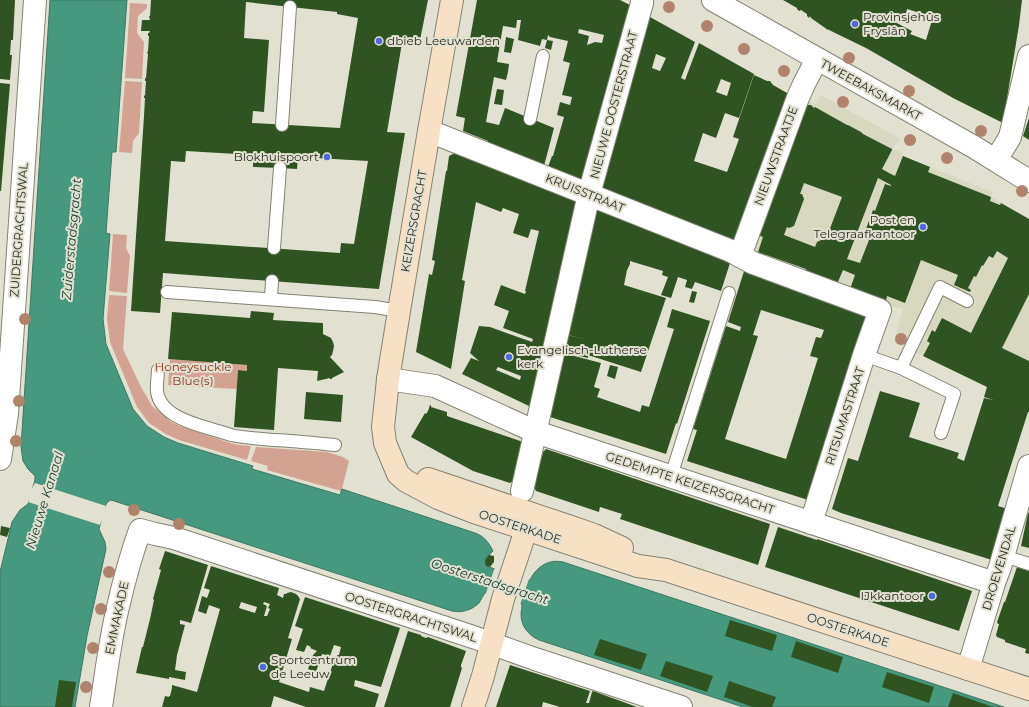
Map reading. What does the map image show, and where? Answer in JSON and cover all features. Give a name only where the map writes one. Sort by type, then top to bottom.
[{"type":"main road","name":"KEIZERSGRACHT","points":[[388,450],[383,427],[388,379],[452,0]]},
{"type":"main road","name":"OOSTERKADE","points":[[388,450],[398,474],[406,481],[438,498],[474,512],[528,521],[638,566],[666,570],[1029,689]]},
{"type":"main road","points":[[473,707],[483,676],[503,599],[528,521]]},
{"type":"street","name":"ZUIDERGRACHTSWAL","points":[[0,459],[7,414],[35,0]]},
{"type":"street","name":"NIEUWE OOSTERSTRAAT","points":[[522,491],[583,192],[642,0]]},
{"type":"street","name":"TWEEBAKSMARKT","points":[[713,0],[1029,180]]},
{"type":"street","points":[[996,160],[1010,136],[1029,56]]},
{"type":"street","name":"NIEUWSTRAATJE","points":[[740,256],[797,100],[817,59]]},
{"type":"street","name":"KRUISSTRAAT","points":[[429,131],[513,159],[583,192],[731,251],[872,322]]},
{"type":"street","name":"RITSUMASTRAAT","points":[[811,522],[864,355],[872,322]]},
{"type":"street","name":"GEDEMPTE KEIZERSGRACHT","points":[[388,379],[435,386],[535,431],[994,583]]},
{"type":"street","name":"DROEVENDAL","points":[[968,669],[994,583],[1004,556],[1029,466]]},
{"type":"street","name":"OOSTERGRACHTSWAL","points":[[140,530],[174,538],[681,707]]},
{"type":"street","name":"EMMAKADE","points":[[101,707],[117,607],[140,530]]},
{"type":"lane","points":[[282,125],[290,7]]},
{"type":"lane","points":[[530,118],[543,56]]},
{"type":"lane","points":[[274,248],[280,168]]},
{"type":"lane","points":[[271,299],[272,281]]},
{"type":"lane","points":[[901,368],[940,287],[967,301]]},
{"type":"lane","points":[[167,292],[375,307],[399,311]]},
{"type":"lane","points":[[671,476],[729,293]]},
{"type":"lane","points":[[864,355],[901,368],[954,394],[941,433]]},
{"type":"lane","points":[[158,370],[157,393],[163,405],[172,414],[185,420],[231,435],[334,445]]},
{"type":"lane","points":[[1004,556],[1029,564]]},
{"type":"shaded area","points":[[821,95],[899,138],[893,149],[903,153],[903,156],[992,192],[991,197],[1029,219],[1029,413],[984,397],[987,387],[894,342],[903,308],[884,306],[751,253],[807,103],[810,102],[816,104]]},
{"type":"green space","points":[[130,3],[147,4],[147,8],[138,16],[137,33],[144,42],[142,79],[125,78]]},
{"type":"green space","points":[[125,81],[142,82],[139,133],[133,141],[132,153],[119,152]]},
{"type":"green space","points":[[113,234],[127,235],[126,248],[130,256],[127,293],[109,291]]},
{"type":"green space","points":[[109,295],[127,296],[123,349],[152,406],[170,421],[180,426],[230,443],[251,446],[247,460],[179,440],[149,423],[137,407],[110,342],[107,319]]},
{"type":"green space","name":"Honeysuckle Blue(s)","points":[[170,359],[247,365],[247,371],[238,370],[237,389],[168,385]]},
{"type":"green space","points":[[256,447],[327,452],[343,457],[349,461],[341,491],[267,470],[268,466],[251,461]]},
{"type":"water","points":[[50,0],[127,0],[116,152],[112,152],[106,233],[110,234],[103,319],[106,344],[133,409],[147,426],[164,437],[178,443],[253,466],[252,469],[340,495],[342,489],[478,534],[486,540],[493,551],[485,559],[486,566],[530,580],[540,567],[548,563],[558,561],[563,562],[1004,707],[743,707],[539,640],[528,633],[522,622],[522,604],[486,592],[479,603],[470,609],[456,612],[111,500],[106,504],[99,529],[105,542],[106,549],[87,636],[75,707],[0,707],[0,572],[12,522],[20,510],[28,504],[35,480],[35,476],[23,461],[21,447]]},
{"type":"pier","points":[[35,483],[106,506],[100,525],[28,502],[30,492]]},
{"type":"pier","points":[[495,567],[529,578],[530,576],[520,605],[486,593]]},
{"type":"building","points":[[0,0],[15,0],[13,40],[11,40],[10,55],[12,55],[10,80],[0,79]]},
{"type":"building","name":"Blokhuispoort","points":[[151,0],[428,0],[420,40],[403,37],[387,132],[405,133],[379,289],[163,273],[160,313],[131,311],[144,116],[145,78],[148,54],[148,33],[150,31],[141,31],[142,20],[150,20]],"holes":[[[246,2],[337,12],[337,14],[358,18],[340,128],[252,123],[253,111],[264,112],[269,40],[244,38]],[[186,151],[253,155],[253,167],[297,169],[298,157],[368,161],[354,244],[341,243],[340,253],[165,241],[171,161],[185,162]]]},
{"type":"building","points":[[477,0],[620,0],[632,6],[584,179],[581,180],[548,167],[553,156],[564,117],[557,115],[560,102],[570,105],[572,97],[562,95],[570,63],[563,61],[568,41],[550,37],[548,35],[547,40],[542,39],[540,46],[518,40],[521,20],[517,20],[516,28],[503,26],[497,62],[509,64],[508,72],[506,80],[494,77],[486,122],[499,125],[505,108],[554,128],[544,166],[463,131],[465,118],[456,116]],"holes":[[[579,29],[604,35],[602,43],[595,42],[587,45],[589,36],[578,33]]]},
{"type":"building","points":[[783,0],[1022,0],[1003,123],[953,98],[866,48],[829,29],[828,30],[810,16],[809,18],[807,14],[801,10],[799,11],[797,8]],"holes":[[[907,9],[933,17],[926,40],[910,34],[912,31],[891,20],[893,16],[900,18],[904,16]]]},
{"type":"building","points":[[650,17],[695,42],[681,78],[685,80],[699,43],[754,74],[739,118],[725,113],[716,138],[703,133],[694,161],[727,172],[739,139],[733,137],[754,75],[770,81],[773,85],[788,95],[735,242],[603,188],[601,184],[646,18]],"holes":[[[656,54],[666,58],[660,71],[652,68]],[[721,79],[731,83],[727,96],[716,92]]]},
{"type":"building","points":[[506,37],[514,39],[511,53],[504,52]]},
{"type":"building","points":[[547,40],[553,41],[551,50],[545,48]]},
{"type":"building","points":[[0,83],[10,84],[1,191],[0,191]]},
{"type":"building","points":[[497,89],[504,90],[502,105],[494,104]]},
{"type":"building","points":[[811,105],[814,108],[815,107],[892,149],[882,169],[889,173],[895,176],[903,156],[930,167],[928,172],[991,197],[990,201],[1000,205],[1001,203],[1029,219],[1029,294],[1002,348],[1029,361],[1029,412],[998,506],[1008,509],[992,560],[832,509],[848,458],[858,461],[880,391],[920,403],[909,437],[959,453],[957,458],[964,461],[984,398],[994,400],[984,397],[987,387],[923,356],[930,343],[927,341],[932,330],[935,332],[942,318],[971,333],[1008,258],[997,251],[993,258],[989,256],[983,266],[982,265],[976,277],[974,276],[968,288],[971,290],[970,292],[954,285],[958,275],[921,260],[905,303],[887,296],[887,303],[850,289],[855,275],[843,270],[837,284],[814,274],[808,277],[806,269],[758,252],[763,237],[757,235],[806,106]],"holes":[[[878,178],[891,186],[885,184],[875,211],[873,210],[863,237],[869,240],[860,263],[847,259]],[[804,183],[842,197],[826,239],[817,242],[815,247],[784,235],[787,227],[789,228],[794,226],[804,199],[802,194],[800,194]]]},
{"type":"building","points":[[1029,118],[1029,140],[1023,136]]},
{"type":"building","points":[[457,152],[574,199],[577,205],[532,404],[529,406],[462,374],[471,358],[479,361],[470,353],[479,326],[490,327],[532,342],[533,339],[503,328],[509,311],[494,305],[501,285],[525,294],[526,291],[539,231],[531,229],[528,238],[513,233],[519,214],[503,208],[501,212],[476,202],[462,280],[465,281],[451,369],[416,352],[429,274],[432,275],[435,261],[432,260],[449,156]],"holes":[[[498,367],[521,376],[520,380],[496,370]]]},
{"type":"building","points":[[596,209],[730,263],[721,291],[695,282],[692,289],[685,287],[687,280],[678,277],[671,298],[661,295],[668,277],[662,275],[663,271],[630,261],[624,285],[666,298],[641,372],[588,355],[588,358],[564,352],[567,335],[589,340],[568,335]]},
{"type":"building","points":[[745,268],[867,314],[808,500],[687,461],[697,430],[693,429],[726,326],[740,331],[741,327],[728,322]],"holes":[[[761,310],[824,330],[821,338],[816,337],[810,356],[818,358],[786,459],[725,439],[758,336],[753,335]]]},
{"type":"building","points":[[692,291],[697,292],[694,303],[689,302]]},
{"type":"building","points":[[672,309],[710,321],[666,454],[550,417],[563,353],[601,363],[594,387],[600,389],[597,397],[640,412],[642,405],[649,407],[674,329],[667,327]]},
{"type":"building","points":[[251,311],[274,313],[273,320],[323,323],[323,334],[331,338],[334,346],[330,357],[344,372],[332,379],[330,378],[317,381],[318,371],[278,368],[274,430],[234,427],[238,370],[247,371],[247,365],[168,359],[172,312],[250,318]]},
{"type":"building","points":[[610,365],[618,367],[615,379],[607,376]]},
{"type":"building","points":[[306,392],[343,395],[341,422],[304,419]]},
{"type":"building","points":[[430,405],[431,407],[447,412],[447,416],[523,442],[514,480],[510,483],[473,471],[411,437],[425,413],[426,414],[428,411]]},
{"type":"building","points":[[546,449],[770,524],[758,565],[620,519],[622,514],[600,507],[599,512],[536,491],[534,487],[543,452]]},
{"type":"building","points":[[1029,513],[1029,548],[1021,546]]},
{"type":"building","points":[[1,526],[10,528],[7,537],[0,535]]},
{"type":"building","points":[[778,527],[972,591],[959,631],[765,567]]},
{"type":"building","points":[[165,551],[208,565],[191,623],[180,620],[180,624],[185,625],[177,655],[175,670],[186,672],[185,680],[169,677],[169,679],[136,673],[161,570],[159,569]]},
{"type":"building","points":[[489,555],[494,556],[494,562],[490,567],[486,566],[485,560]]},
{"type":"building","points":[[1029,565],[1029,654],[1025,653],[1026,649],[1005,642],[1005,640],[997,637],[996,635],[999,624],[997,622],[1017,567]]},
{"type":"building","points":[[211,566],[279,588],[277,595],[283,598],[284,594],[287,593],[291,592],[296,594],[300,599],[288,638],[292,639],[279,682],[309,692],[310,687],[324,691],[335,657],[339,655],[341,647],[334,645],[330,656],[322,654],[316,672],[308,669],[313,655],[317,651],[307,645],[304,652],[296,650],[303,629],[295,626],[305,597],[400,628],[381,687],[355,680],[354,686],[379,694],[375,707],[306,707],[274,696],[271,707],[162,707],[165,696],[170,696],[172,685],[197,692],[220,609],[209,605],[206,614],[198,611],[202,596],[207,598],[210,590],[204,588]],"holes":[[[241,602],[257,607],[255,613],[239,608]],[[264,602],[270,604],[268,608],[270,609],[267,616],[264,616],[267,606],[263,604]]]},
{"type":"building","points":[[730,620],[777,635],[772,651],[725,636]]},
{"type":"building","points":[[408,631],[466,651],[450,707],[384,707]]},
{"type":"building","points":[[600,639],[647,654],[641,670],[594,655]]},
{"type":"building","points":[[796,641],[843,657],[838,673],[791,657]]},
{"type":"building","points":[[666,661],[713,676],[707,692],[660,676]]},
{"type":"building","points":[[510,665],[590,691],[586,703],[589,703],[593,691],[637,707],[560,707],[543,702],[542,707],[496,707]]},
{"type":"building","points":[[887,672],[934,687],[929,703],[882,687]]},
{"type":"building","points":[[59,680],[76,682],[72,707],[55,707]]},
{"type":"building","points":[[729,681],[776,697],[772,707],[753,707],[724,697]]},
{"type":"building","points":[[953,693],[993,707],[948,707]]},
{"type":"place","name":"Provinsjehûs Fryslân","points":[[855,24]]},
{"type":"place","name":"dbieb Leeuwarden","points":[[379,41]]},
{"type":"place","name":"Blokhuispoort","points":[[327,157]]},
{"type":"place","name":"Post en Telegraafkantoor","points":[[923,227]]},
{"type":"place","name":"Evangelisch-Lutherse kerk","points":[[509,357]]},
{"type":"place","name":"IJkkantoor","points":[[932,596]]},
{"type":"place","name":"Sportcentrum de Leeuw","points":[[263,667]]},
{"type":"water label","name":"Zuiderstadsgracht","points":[[71,239]]},
{"type":"water label","name":"Nieuwe Kanaal","points":[[44,500]]},
{"type":"water label","name":"Oosterstadsgracht","points":[[490,581]]}]
